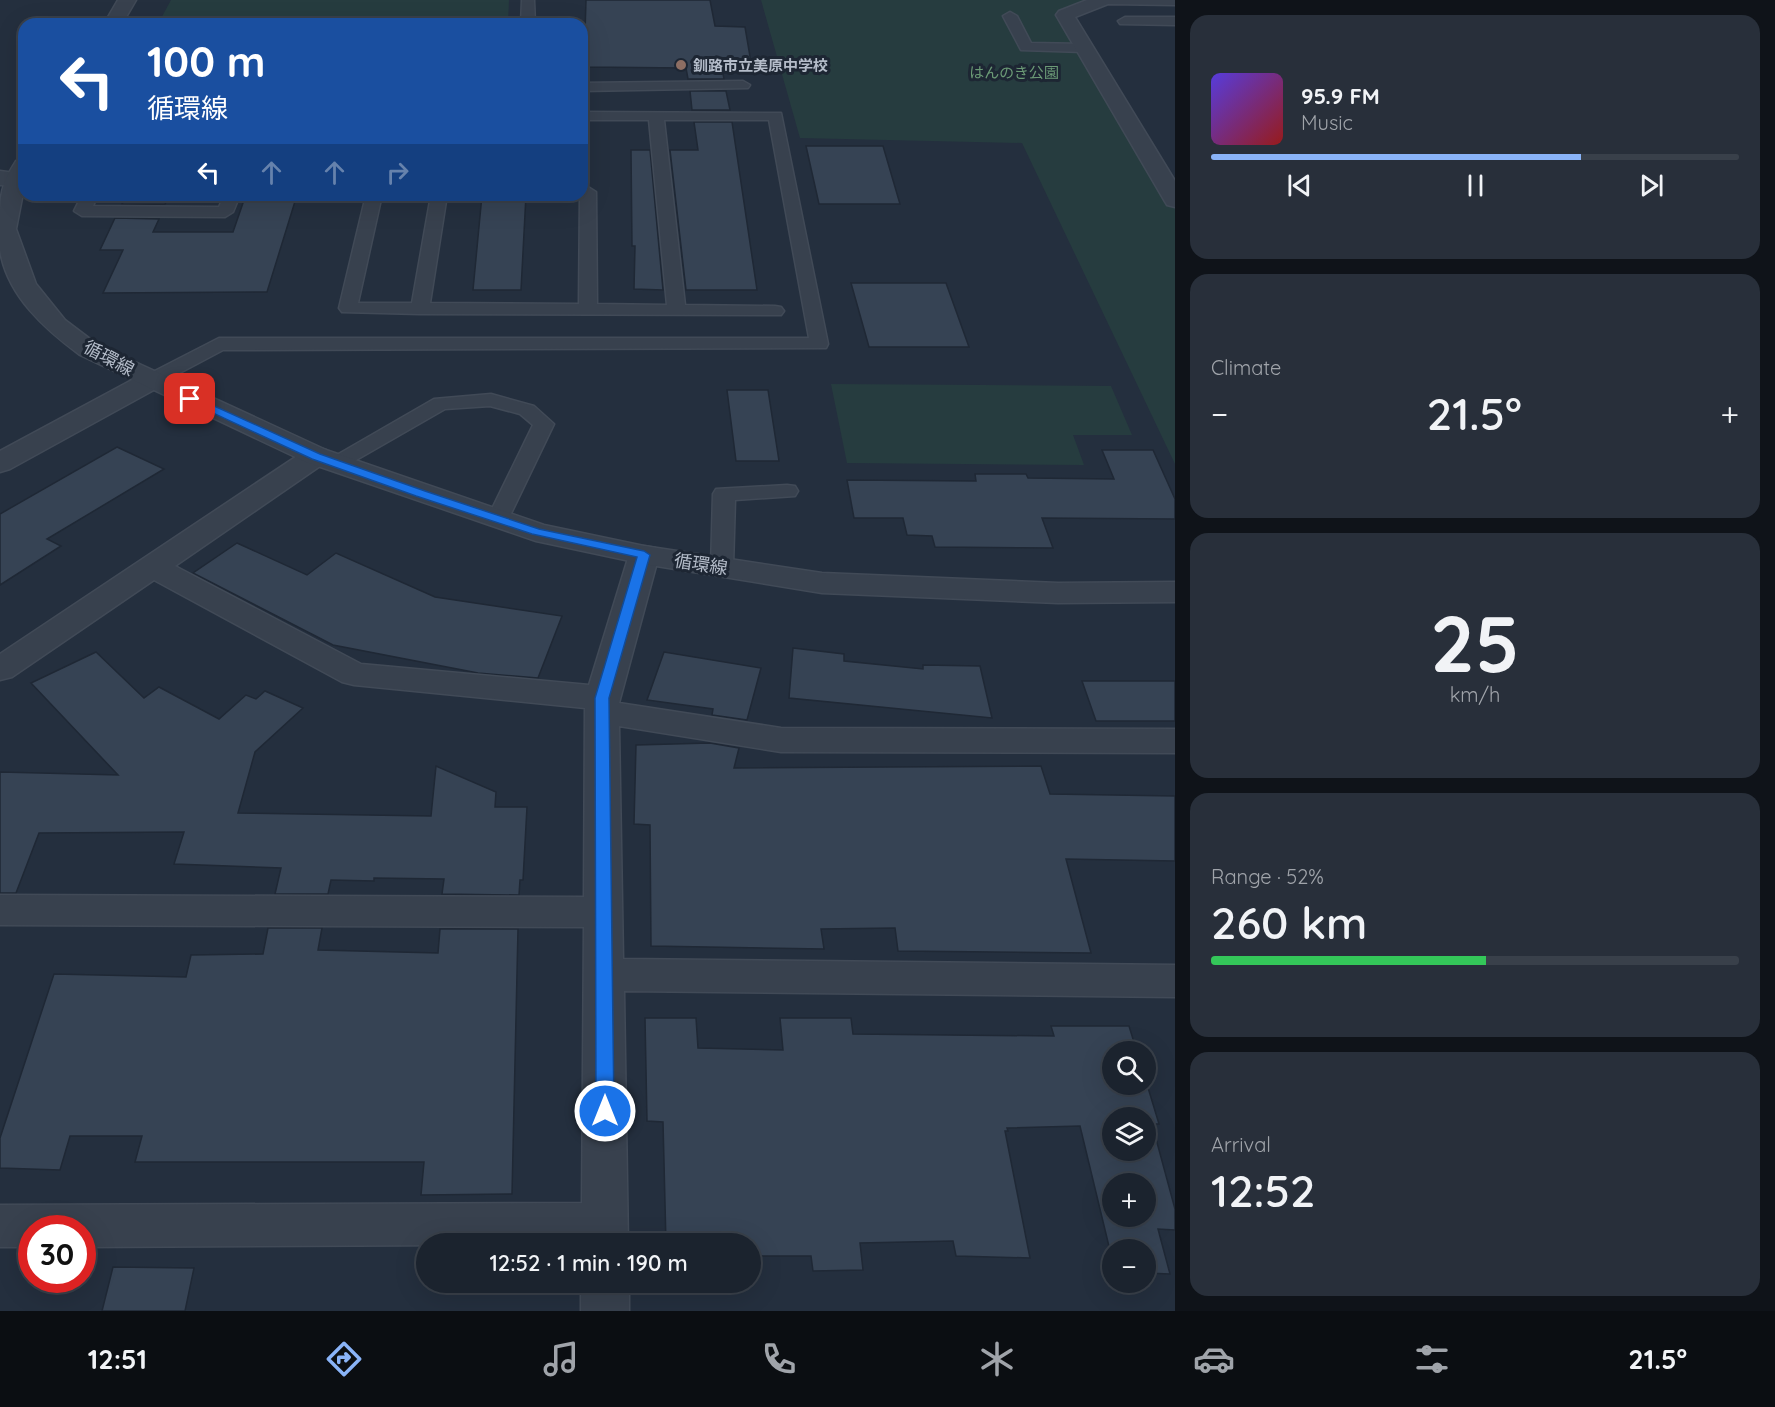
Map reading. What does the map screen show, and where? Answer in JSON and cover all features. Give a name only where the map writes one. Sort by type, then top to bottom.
[{"type":"street","points":[[116,18],[127,0]]},
{"type":"street","points":[[1104,0],[1065,15],[1175,200]]},
{"type":"street","points":[[1112,0],[1175,0]]},
{"type":"street","name":"循環線","points":[[13,174],[4,229],[24,285],[56,325],[89,350],[326,460],[536,532],[644,555],[822,583],[1058,593],[1175,592]]},
{"type":"street","points":[[0,463],[152,380]]},
{"type":"street","points":[[0,669],[152,566],[326,460]]},
{"type":"street","points":[[605,1233],[602,705],[644,555]]},
{"type":"street","points":[[152,566],[354,674],[602,705],[781,740],[1175,741]]},
{"type":"street","points":[[0,910],[604,912]]},
{"type":"street","points":[[604,975],[1175,981]]},
{"type":"street","points":[[0,1226],[529,1233]]},
{"type":"street","points":[[605,1293],[605,1311]]},
{"type":"lane","points":[[528,0],[528,18]]},
{"type":"lane","points":[[1010,16],[1026,47],[1084,48]]},
{"type":"lane","points":[[1125,21],[1175,21]]},
{"type":"lane","points":[[588,87],[743,85]]},
{"type":"lane","points":[[152,380],[219,344],[819,344],[776,116],[588,116]]},
{"type":"lane","points":[[656,116],[677,310]]},
{"type":"lane","points":[[588,192],[588,310]]},
{"type":"lane","points":[[87,201],[82,211],[225,212],[230,201]]},
{"type":"lane","points":[[373,201],[348,308],[775,311]]},
{"type":"lane","points":[[420,309],[438,201]]},
{"type":"lane","points":[[326,460],[441,403],[491,400],[527,410],[544,424],[498,519]]},
{"type":"lane","points":[[722,567],[724,494],[787,491]]},
{"type":"green space","points":[[171,0],[509,0],[508,18],[161,18]]},
{"type":"green space","name":"はんのき公園","points":[[761,0],[1103,0],[1065,15],[1175,200],[1175,464],[1022,143],[800,138]]},
{"type":"green space","points":[[831,384],[1111,386],[1132,435],[1073,435],[1084,465],[847,463]]},
{"type":"building","points":[[586,0],[710,0],[715,26],[745,27],[752,68],[722,68],[724,79],[688,79],[686,68],[588,67],[588,18],[585,18]]},
{"type":"building","points":[[690,91],[726,91],[730,110],[692,110]]},
{"type":"building","points":[[694,122],[732,122],[757,290],[686,290],[670,150],[698,150]]},
{"type":"building","points":[[806,146],[883,146],[900,204],[819,204]]},
{"type":"building","points":[[631,150],[650,150],[663,290],[634,289],[635,246],[632,246]]},
{"type":"building","points":[[124,201],[166,201],[165,204],[122,204]]},
{"type":"building","points":[[244,201],[295,201],[267,292],[103,293],[123,250],[100,250],[115,218],[159,219],[153,232],[233,232]]},
{"type":"building","points":[[481,201],[526,201],[521,290],[473,290]]},
{"type":"building","points":[[851,283],[946,283],[969,347],[869,347]]},
{"type":"building","points":[[727,390],[768,390],[779,461],[736,461]]},
{"type":"building","points":[[117,447],[164,469],[47,539],[61,546],[0,585],[0,514]]},
{"type":"building","points":[[1102,450],[1153,450],[1175,499],[1175,519],[1042,518],[1053,548],[935,547],[932,536],[907,535],[903,518],[854,518],[847,480],[976,481],[975,474],[1026,474],[1028,478],[1114,479]]},
{"type":"building","points":[[237,543],[307,575],[336,553],[435,597],[562,616],[538,678],[478,673],[333,645],[193,573]]},
{"type":"building","points":[[793,648],[844,654],[844,661],[923,669],[923,665],[980,666],[992,718],[789,698]]},
{"type":"building","points":[[96,652],[144,698],[159,687],[219,719],[246,695],[256,699],[265,691],[303,708],[255,752],[238,813],[431,816],[436,766],[496,792],[495,807],[527,807],[523,880],[520,880],[519,895],[442,894],[444,879],[374,878],[374,881],[331,880],[328,894],[275,894],[281,868],[174,864],[184,832],[39,833],[16,893],[0,893],[0,772],[118,775],[31,683]]},
{"type":"building","points":[[664,652],[761,668],[747,720],[712,715],[713,709],[647,700]]},
{"type":"building","points":[[1082,681],[1175,681],[1175,721],[1096,721]]},
{"type":"building","points":[[710,743],[739,748],[734,768],[1041,766],[1050,794],[1175,796],[1175,861],[1066,859],[1091,953],[898,951],[895,928],[821,929],[824,949],[651,946],[650,825],[634,824],[636,745]]},
{"type":"building","points":[[268,928],[322,928],[318,950],[438,953],[440,929],[518,929],[512,1194],[421,1195],[424,1162],[135,1162],[142,1136],[70,1136],[60,1170],[0,1168],[0,1138],[54,974],[186,977],[191,955],[263,954]]},
{"type":"building","points":[[645,1018],[696,1018],[698,1048],[783,1050],[780,1018],[851,1018],[853,1034],[1054,1036],[1051,1026],[1129,1026],[1134,1041],[1102,1041],[1102,1095],[1150,1095],[1154,1107],[1102,1107],[1102,1161],[1156,1161],[1156,1139],[1175,1209],[1175,1230],[1158,1229],[1170,1274],[1156,1273],[1156,1239],[1107,1239],[1104,1227],[1156,1227],[1156,1173],[1102,1173],[1102,1217],[1080,1126],[1007,1128],[1008,1131],[1005,1131],[1030,1258],[956,1256],[953,1241],[860,1243],[863,1270],[813,1271],[811,1256],[761,1256],[761,1233],[666,1233],[663,1122],[647,1121]]},
{"type":"building","points":[[113,1267],[194,1268],[185,1311],[102,1311]]},
{"type":"place","name":"釧路市立美原中学校","points":[[681,65]]},
{"type":"route","points":[[190,399],[316,456],[420,494],[536,532],[644,555],[602,698],[605,1111]]}]
